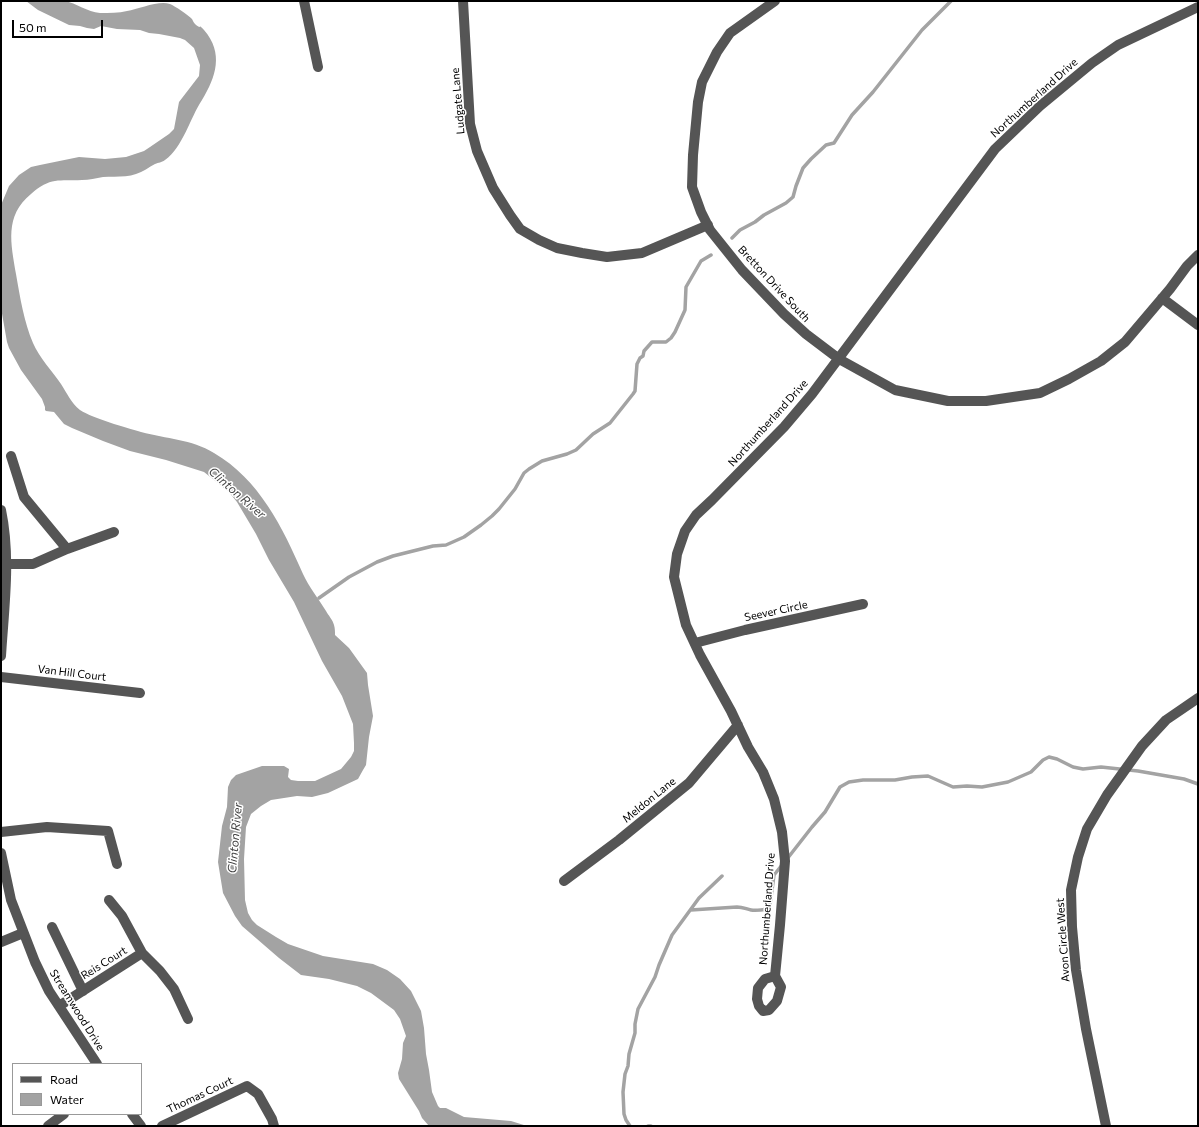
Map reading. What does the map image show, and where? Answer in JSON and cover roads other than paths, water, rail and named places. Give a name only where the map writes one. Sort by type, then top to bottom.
[{"type":"street","points":[[304,1],[318,67]]},
{"type":"street","name":"Ludgate Lane","points":[[463,1],[470,124],[477,151],[492,188],[520,229],[557,248],[607,256],[642,253],[708,225]]},
{"type":"street","name":"Bretton Drive South","points":[[776,1],[730,33],[717,52],[702,82],[698,102],[693,155],[692,187],[701,212],[710,230],[742,270],[784,314],[806,334],[839,358],[895,390],[948,401],[986,401],[1040,393],[1069,380],[1101,361],[1125,342],[1198,254]]},
{"type":"street","name":"Northumberland Drive","points":[[775,976],[785,861],[782,832],[774,799],[763,772],[748,747],[686,625],[674,578],[677,554],[685,531],[696,515],[784,427],[812,394],[994,150],[1040,106],[1092,63],[1118,45],[1198,7]]},
{"type":"street","points":[[1162,298],[1198,325]]},
{"type":"street","points":[[11,456],[24,497],[67,549]]},
{"type":"street","points":[[1,510],[5,528],[7,564],[3,597],[1,656]]},
{"type":"street","points":[[7,564],[33,564],[67,549],[114,532]]},
{"type":"street","name":"Seever Circle","points":[[695,643],[745,630],[863,604]]},
{"type":"street","name":"Van Hill Court","points":[[1,677],[140,693]]},
{"type":"street","name":"Avon Circle West","points":[[1106,1126],[1086,1029],[1076,970],[1072,927],[1072,890],[1078,858],[1087,829],[1107,795],[1142,746],[1166,720],[1198,698]]},
{"type":"street","name":"Meldon Lane","points":[[564,881],[619,840],[689,783],[738,725]]},
{"type":"street","points":[[1,832],[47,827],[108,831],[117,864]]},
{"type":"street","name":"Streamwood Drive","points":[[1,854],[11,900],[35,962],[49,991],[96,1063]]},
{"type":"street","name":"Reis Court","points":[[109,900],[122,916],[142,953],[160,971],[174,989],[188,1019]]},
{"type":"street","points":[[52,927],[83,991]]},
{"type":"street","points":[[1,942],[23,933]]},
{"type":"street","name":"Reis Court","points":[[59,1006],[142,953]]},
{"type":"street","name":"Thomas Court","points":[[162,1126],[247,1086],[258,1094],[272,1119],[274,1126]]},
{"type":"street","points":[[48,1126],[63,1115]]},
{"type":"street","points":[[133,1115],[141,1126]]},
{"type":"water","name":"Clinton River","points":[[26,1],[64,1],[100,13],[124,12],[160,3],[170,4],[188,15],[195,24],[204,30],[214,47],[216,56],[216,65],[211,83],[177,148],[165,160],[144,171],[128,176],[49,182],[31,194],[22,203],[13,221],[11,241],[12,252],[25,318],[36,348],[42,359],[80,410],[101,420],[205,448],[230,464],[244,476],[257,491],[278,522],[305,579],[333,621],[335,635],[349,648],[367,673],[373,716],[366,765],[358,779],[328,793],[312,797],[297,796],[271,800],[251,814],[246,827],[244,859],[245,900],[248,913],[257,925],[288,944],[323,956],[373,964],[387,970],[400,979],[411,991],[421,1011],[432,1092],[438,1106],[440,1108],[446,1108],[464,1117],[511,1121],[527,1126],[429,1126],[422,1118],[399,1079],[398,1073],[402,1059],[403,1043],[406,1036],[400,1019],[394,1010],[371,993],[357,986],[329,979],[301,975],[242,926],[223,893],[218,862],[222,826],[227,807],[228,787],[231,780],[236,775],[262,766],[284,766],[289,769],[288,777],[291,780],[315,781],[341,769],[351,757],[354,751],[353,724],[342,696],[322,661],[294,602],[237,502],[228,491],[204,472],[130,451],[64,424],[54,412],[45,410],[42,399],[21,370],[9,348],[1,308],[1,205],[9,186],[19,175],[31,167],[79,157],[105,159],[126,157],[144,151],[174,129],[179,102],[199,76],[200,65],[194,48],[185,40],[180,38],[140,30],[117,29],[101,26],[94,29],[69,25],[38,10]]},
{"type":"waterway","points":[[732,238],[740,230],[786,203],[793,197],[803,168],[826,145],[834,143],[852,115],[873,92],[922,30],[951,1]]},
{"type":"waterway","points":[[319,598],[349,577],[377,562],[393,556],[433,546],[446,545],[464,537],[481,525],[499,509],[515,489],[524,473],[529,469],[542,461],[576,450],[593,434],[610,423],[635,391],[637,364],[643,356],[644,351],[652,342],[666,342],[675,332],[685,310],[686,287],[701,261],[711,255]]},
{"type":"waterway","points":[[787,859],[825,812],[840,787],[849,782],[863,780],[895,780],[928,776],[953,787],[982,787],[1008,782],[1031,772],[1043,760],[1049,757],[1057,759],[1073,767],[1083,769],[1101,767],[1138,771],[1184,779],[1198,784]]},
{"type":"waterway","points":[[691,910],[737,907],[753,910],[768,909],[770,905],[774,875],[782,865]]},
{"type":"waterway","points":[[630,1126],[624,1114],[623,1092],[629,1054],[635,1033],[638,1009],[655,977],[672,935],[699,898],[722,876]]}]
